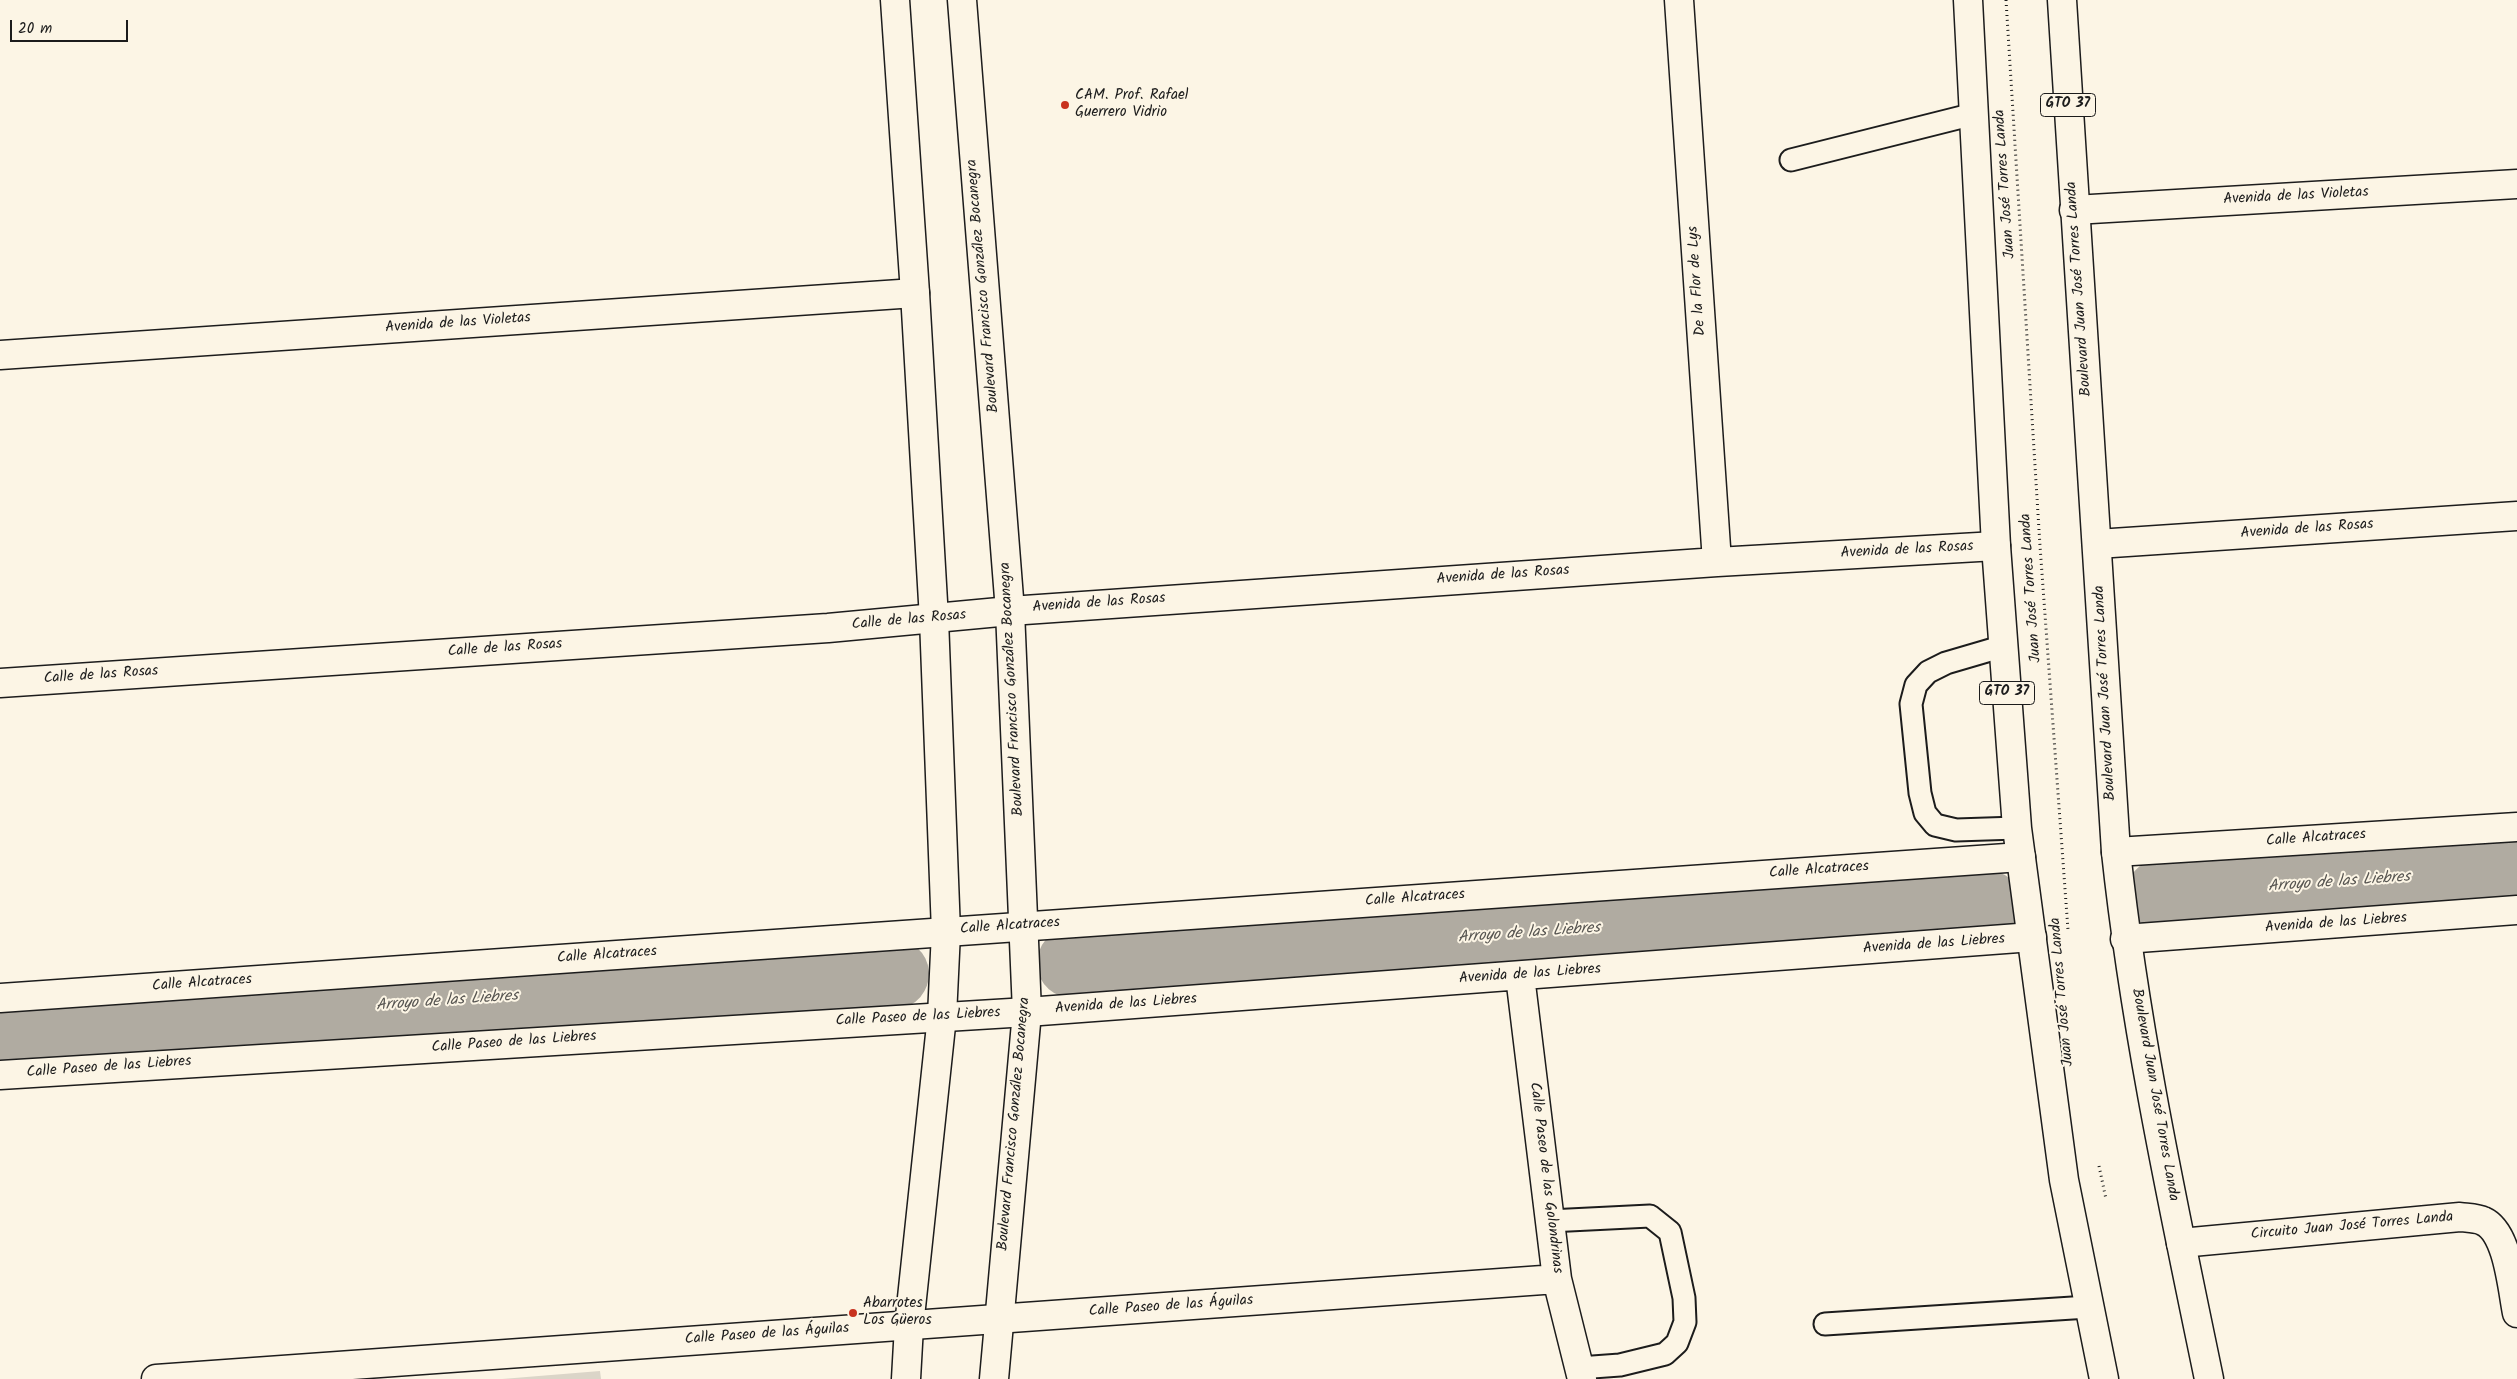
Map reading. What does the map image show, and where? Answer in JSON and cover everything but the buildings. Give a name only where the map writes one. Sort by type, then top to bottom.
[{"type":"street","points":[[895,0],[915,293],[934,619],[946,932],[942,1016],[909,1326],[906,1379]]},
{"type":"street","name":"Boulevard Francisco González Bocanegra","points":[[962,0],[1010,610],[1025,926],[1027,1012],[994,1379]]},
{"type":"street","name":"De la Flor de Lys","points":[[1679,0],[1717,562]]},
{"type":"street","name":"GTO 37","points":[[1968,0],[1996,546],[2017,828],[2064,1180],[2104,1379]]},
{"type":"street","name":"Boulevard Juan José Torres Landa","points":[[2062,0],[2116,852],[2125,940],[2181,1243],[2210,1379]]},
{"type":"street","name":"Avenida de las Violetas","points":[[2074,210],[2517,184]]},
{"type":"street","name":"Avenida de las Violetas","points":[[0,355],[915,293]]},
{"type":"street","name":"Avenida de las Rosas","points":[[2097,544],[2517,516]]},
{"type":"street","name":"Avenida de las Rosas","points":[[1010,610],[1717,562],[1996,546]]},
{"type":"street","name":"Calle de las Rosas","points":[[0,683],[828,628],[1010,610]]},
{"type":"street","name":"Calle Alcatraces","points":[[2116,852],[2517,827]]},
{"type":"street","name":"Calle Alcatraces","points":[[0,998],[2021,857]]},
{"type":"street","name":"Avenida de las Liebres","points":[[2125,940],[2517,910]]},
{"type":"street","name":"Avenida de las Liebres","points":[[1027,1012],[2032,937]]},
{"type":"street","name":"Calle Paseo de las Golondrinas","points":[[1520,976],[1557,1279],[1581,1374]]},
{"type":"street","name":"Calle Paseo de las Liebres","points":[[0,1075],[1027,1012]]},
{"type":"street","name":"Circuito Juan José Torres Landa","points":[[2181,1243],[2460,1217],[2483,1221],[2496,1232],[2506,1258],[2517,1313]]},
{"type":"street","name":"Calle Paseo de las Águilas","points":[[156,1379],[1557,1279]]},
{"type":"lane","points":[[1791,160],[1974,114]]},
{"type":"lane","points":[[2004,646],[1946,663],[1928,672],[1916,685],[1911,704],[1920,793],[1925,813],[1935,825],[1956,830],[2017,828]]},
{"type":"lane","points":[[1549,1221],[1650,1216],[1670,1232],[1682,1289],[1685,1322],[1677,1343],[1665,1354],[1581,1374]]},
{"type":"lane","points":[[1826,1324],[2088,1307]]},
{"type":"path","name":"Juan José Torres Landa","points":[[2006,0],[2040,546],[2069,940]]},
{"type":"path","points":[[2099,1165],[2107,1204]]},
{"type":"shaded area","points":[[600,1371],[601,1379],[502,1379]]},
{"type":"waterway","name":"Arroyo de las Liebres","points":[[2161,894],[2517,871]]},
{"type":"waterway","name":"Arroyo de las Liebres","points":[[1072,963],[1987,905]]},
{"type":"waterway","name":"Arroyo de las Liebres","points":[[0,1030],[894,974]]},
{"type":"place","name":"CAM. Prof. Rafael Guerrero Vidrio","points":[[1065,105]]},
{"type":"place","name":"Abarrotes Los Güeros","points":[[853,1313]]}]
